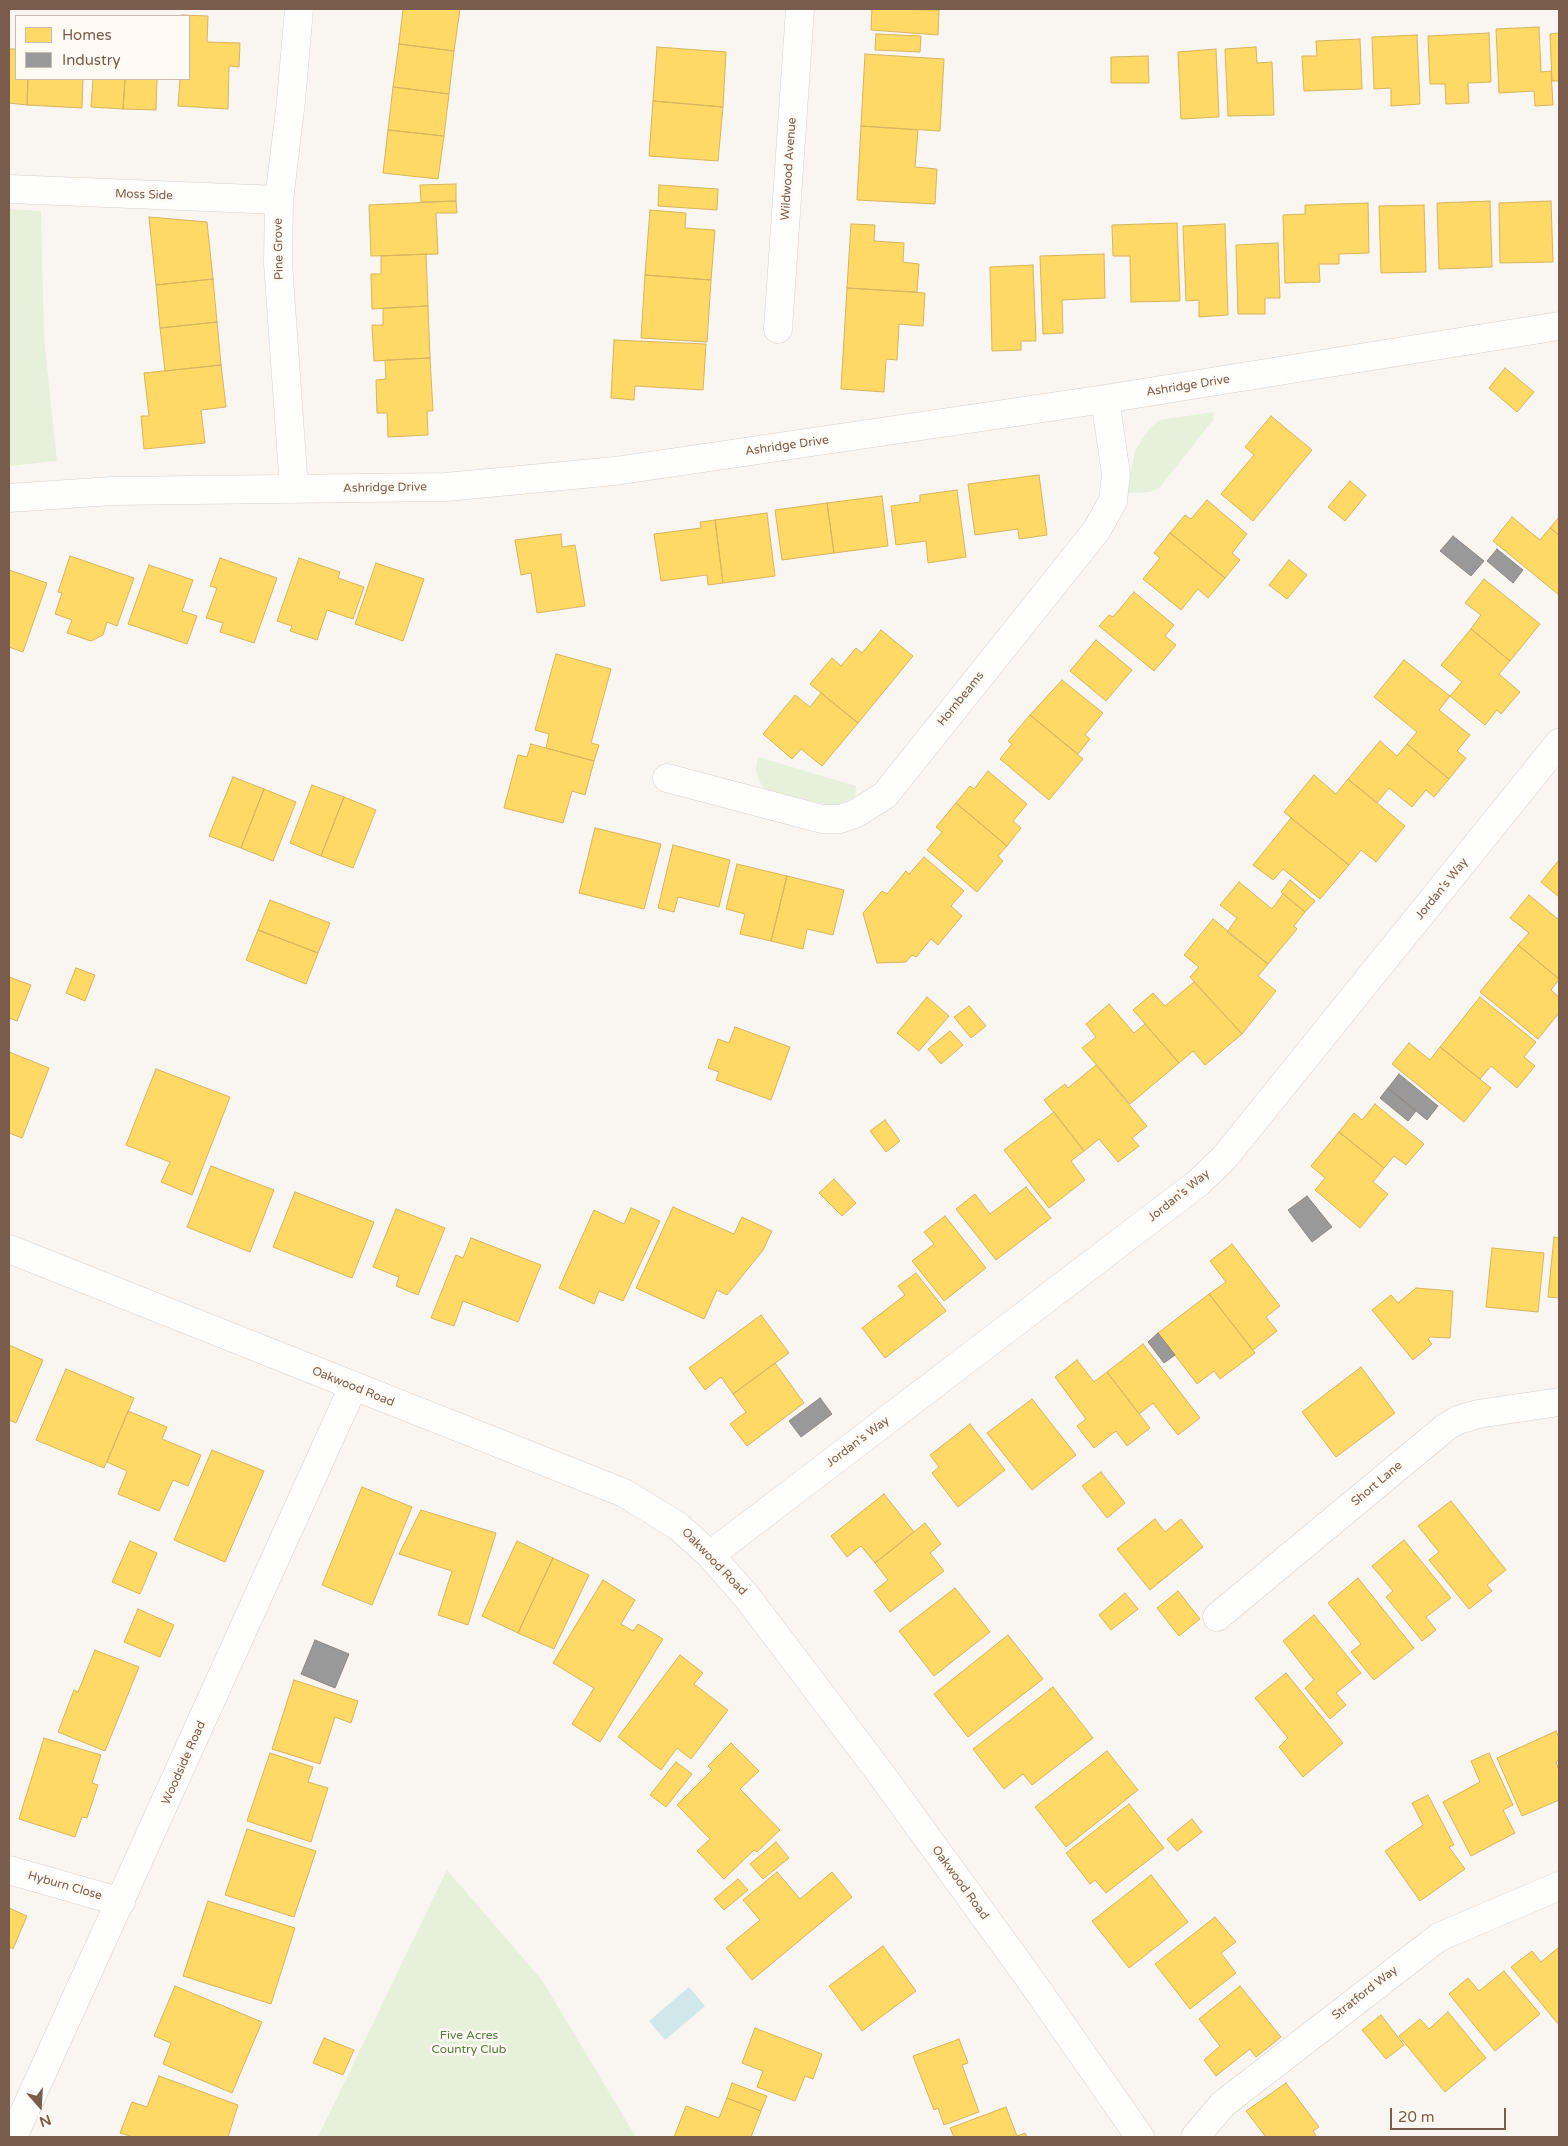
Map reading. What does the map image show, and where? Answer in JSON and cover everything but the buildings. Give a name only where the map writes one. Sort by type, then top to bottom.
[{"type":"street","name":"Pine Grove","points":[[294,489],[278,263],[279,200],[291,101],[298,9]]},
{"type":"street","name":"Wildwood Avenue","points":[[778,329],[800,9]]},
{"type":"street","name":"Moss Side","points":[[9,189],[279,200]]},
{"type":"street","name":"Ashridge Drive","points":[[9,498],[112,491],[446,487],[615,471],[1105,399],[1559,326]]},
{"type":"street","name":"Hornbeams","points":[[667,778],[822,819],[840,819],[855,814],[885,795],[1096,531],[1113,501],[1116,474],[1105,399]]},
{"type":"street","name":"Jordan's Way","points":[[710,1556],[1198,1183],[1224,1158],[1559,743]]},
{"type":"street","name":"Oakwood Road","points":[[9,1249],[624,1493],[678,1526],[710,1556],[747,1596],[878,1770],[1027,1975],[1140,2137]]},
{"type":"street","name":"Woodside Road","points":[[13,2137],[353,1387]]},
{"type":"street","name":"Short Lane","points":[[1217,1617],[1446,1427],[1478,1414],[1559,1402]]},
{"type":"street","name":"Hyburn Close","points":[[9,1870],[121,1902]]},
{"type":"street","name":"Stratford Way","points":[[1195,2137],[1223,2104],[1439,1937],[1559,1886]]},
{"type":"green space","points":[[9,209],[41,211],[44,339],[57,461],[9,466]]},
{"type":"green space","points":[[1214,412],[1213,420],[1160,487],[1150,492],[1126,493],[1135,451],[1149,429],[1160,420]]},
{"type":"green space","points":[[758,757],[856,786],[855,797],[838,804],[825,804],[773,792],[763,787],[759,780],[756,770]]},
{"type":"green space","name":"Five Acres Country Club","points":[[447,1870],[542,1980],[636,2137],[318,2137]]},
{"type":"water","points":[[689,1987],[705,2006],[665,2040],[649,2021]]}]
